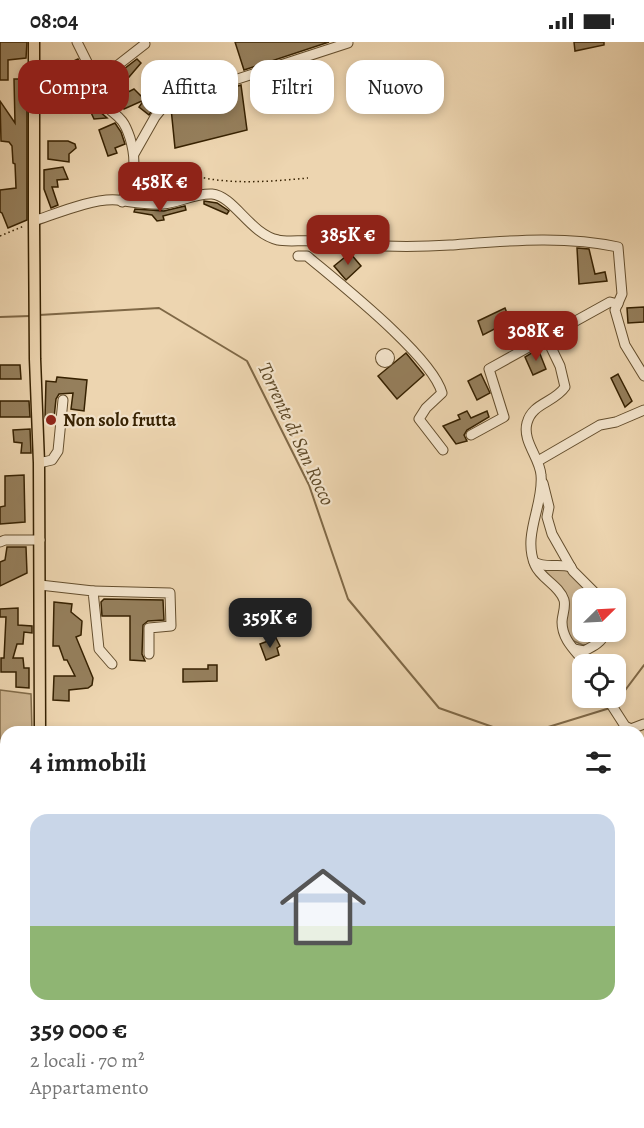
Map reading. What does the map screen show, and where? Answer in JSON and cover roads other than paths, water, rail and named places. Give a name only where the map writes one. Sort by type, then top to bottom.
[{"type":"main road","points":[[34,42],[40,726]]},
{"type":"street","points":[[77,42],[86,60]]},
{"type":"street","points":[[134,154],[155,117],[167,102],[348,43]]},
{"type":"street","points":[[124,60],[145,44]]},
{"type":"street","points":[[116,114],[125,124],[136,165],[122,201]]},
{"type":"street","points":[[34,221],[99,201],[165,204],[214,194],[229,201],[248,223],[277,240],[420,246],[471,242],[591,241],[618,247],[622,294],[615,310],[626,345],[643,373]]},
{"type":"street","points":[[298,256],[307,256],[397,334],[439,382],[442,393],[426,408],[419,419],[443,450]]},
{"type":"street","points":[[471,435],[504,417],[489,369],[610,303],[618,304]]},
{"type":"street","points":[[546,337],[560,366],[565,387],[560,395],[531,412],[526,426],[530,445],[538,461],[549,507],[547,516],[552,534],[571,567],[591,588]]},
{"type":"street","points":[[39,463],[52,460],[58,451],[63,400]]},
{"type":"street","points":[[538,461],[600,425],[616,422],[644,410]]},
{"type":"street","points":[[541,475],[532,523],[532,555],[544,578],[556,588],[564,600],[563,635],[579,654]]},
{"type":"street","points":[[0,542],[40,540]]},
{"type":"street","points":[[534,562],[547,566],[562,564],[571,567]]},
{"type":"street","points":[[40,585],[93,591],[170,593],[171,627],[149,628],[149,654]]},
{"type":"street","points":[[93,591],[99,649],[112,664]]},
{"type":"street","points":[[574,649],[584,651],[600,642]]},
{"type":"street","points":[[592,654],[596,645]]},
{"type":"street","points":[[613,708],[625,726]]},
{"type":"waterway","name":"Torrente di San Rocco","points":[[39,315],[159,308],[247,361],[309,485],[348,599],[439,708],[490,726]]},
{"type":"waterway","name":"Torrente di San Rocco","points":[[0,317],[30,316]]},
{"type":"waterway","name":"Torrente di San Rocco","points":[[626,689],[644,665]]},
{"type":"waterway","name":"Torrente di San Rocco","points":[[552,726],[610,708]]},
{"type":"place","name":"Non solo frutta","points":[[51,420]]}]
